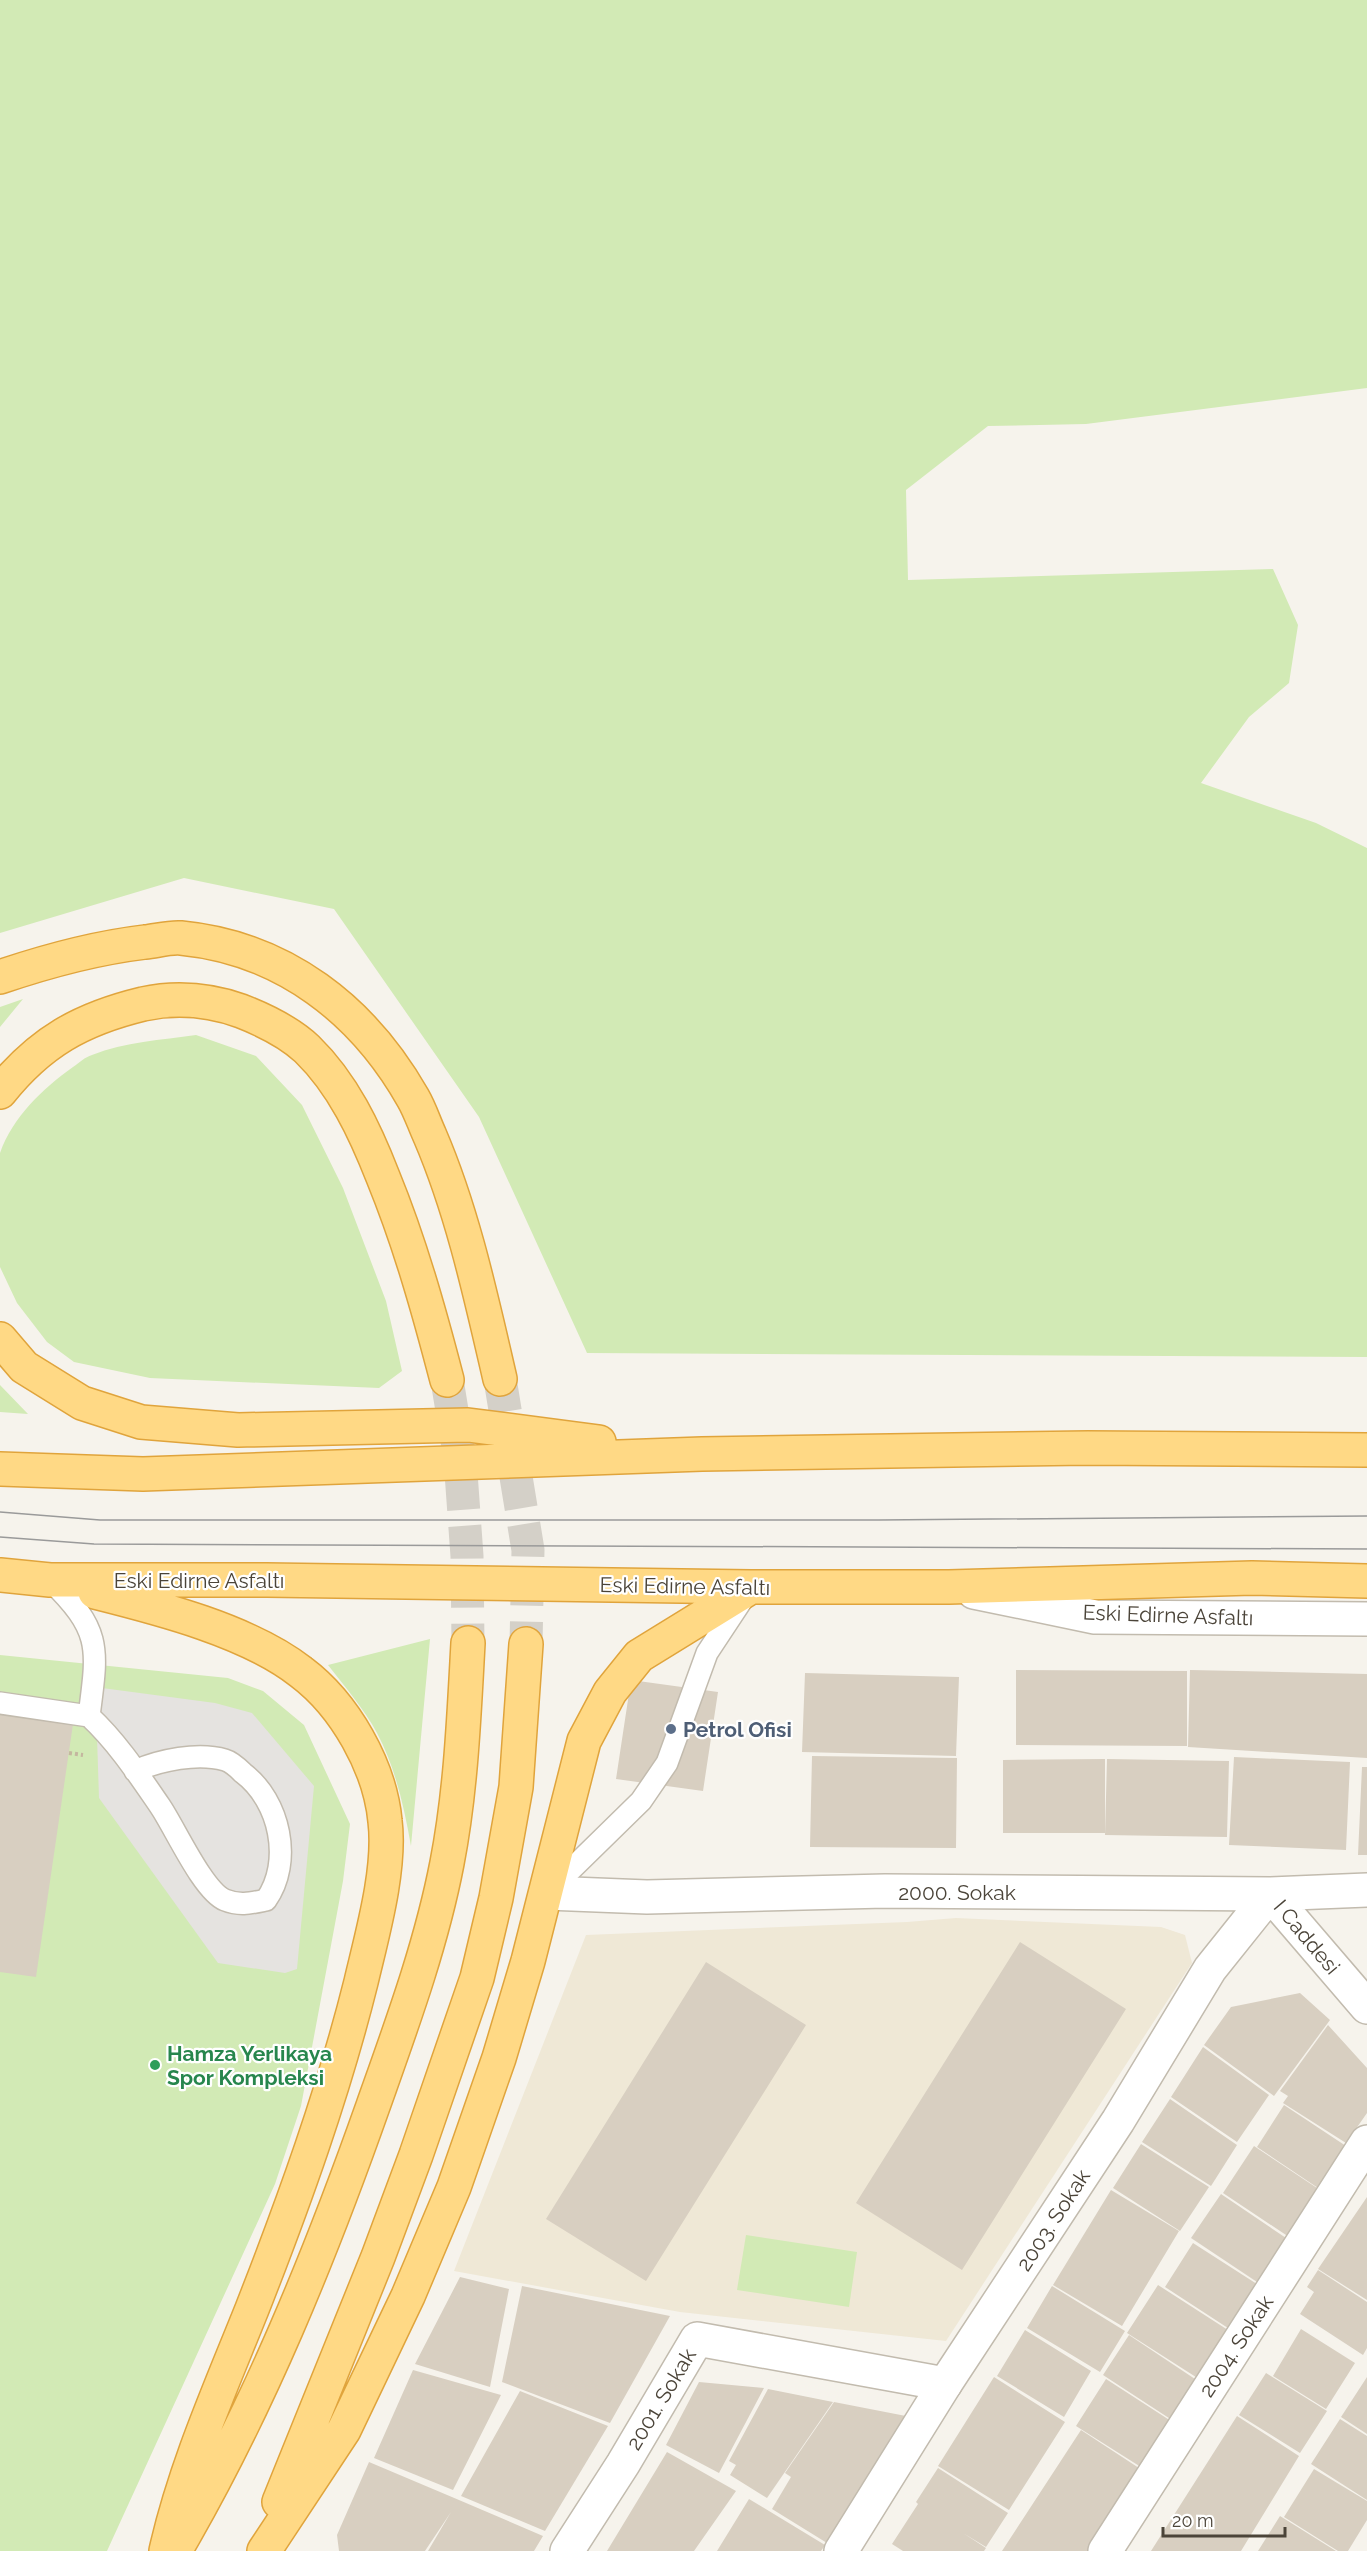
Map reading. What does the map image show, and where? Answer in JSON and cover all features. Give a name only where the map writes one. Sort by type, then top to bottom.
[{"type":"highway","points":[[0,977],[105,946],[179,938],[252,952],[306,980],[341,1006],[377,1045],[414,1099],[444,1168],[475,1271],[500,1379]]},
{"type":"highway","points":[[0,1092],[16,1071],[47,1043],[83,1024],[130,1007],[165,999],[219,1004],[265,1020],[306,1048],[326,1070],[365,1132],[411,1252],[447,1380]]},
{"type":"highway","points":[[0,1339],[24,1367],[82,1402],[141,1422],[238,1430],[468,1425],[702,1454]]},
{"type":"highway","points":[[0,1469],[142,1474],[702,1454],[1088,1448],[1367,1450]]},
{"type":"highway","name":"Eski Edirne Asfaltı","points":[[0,1575],[50,1580],[949,1587]]},
{"type":"highway","points":[[949,1587],[1252,1578],[1367,1581]]},
{"type":"highway","points":[[50,1580],[170,1611],[261,1647],[302,1672],[340,1712],[360,1744],[378,1782],[385,1820],[385,1862],[366,1960],[346,2041],[301,2181],[252,2310],[199,2436],[174,2513],[166,2551]]},
{"type":"highway","points":[[262,2551],[344,2430],[408,2296],[454,2187],[499,2058],[547,1893],[584,1741],[610,1692],[639,1656],[751,1587]]},
{"type":"highway","points":[[175,2551],[203,2503],[244,2421],[304,2287],[351,2168],[393,2051],[425,1949],[447,1863],[462,1754],[468,1643]]},
{"type":"highway","points":[[262,2551],[405,2186],[477,1978],[496,1898],[516,1787],[526,1644]]},
{"type":"street","name":"Eski Edirne Asfaltı","points":[[949,1587],[1095,1617],[1367,1619]]},
{"type":"street","name":"2000. Sokak","points":[[547,1893],[646,1897],[913,1891],[1270,1893],[1367,1890]]},
{"type":"street","name":"I Caddesi","points":[[1270,1893],[1367,2007]]},
{"type":"street","name":"2003. Sokak","points":[[841,2551],[945,2384],[1118,2121],[1210,1969],[1270,1893]]},
{"type":"street","name":"2004. Sokak","points":[[1105,2551],[1367,2142]]},
{"type":"street","name":"2001. Sokak","points":[[567,2551],[623,2464],[697,2339],[945,2384]]},
{"type":"lane","points":[[50,1580],[75,1604],[90,1631],[96,1665],[89,1716]]},
{"type":"lane","points":[[547,1893],[641,1801],[667,1763],[707,1653],[751,1587]]},
{"type":"lane","points":[[0,1703],[89,1716],[110,1735],[135,1771],[161,1808],[208,1886],[223,1900],[243,1905],[266,1900],[274,1888],[279,1868],[278,1824],[265,1795],[249,1777],[227,1760],[209,1757],[168,1761],[135,1771]]},
{"type":"shaded area","points":[[102,1688],[215,1703],[252,1713],[314,1786],[297,1969],[285,1973],[218,1963],[99,1798],[96,1706]]},
{"type":"shaded area","points":[[956,1918],[1161,1927],[1185,1935],[1192,1963],[946,2341],[680,2312],[454,2271],[586,1935]]},
{"type":"green space","points":[[0,0],[1367,0],[1367,388],[1086,424],[988,426],[906,490],[908,580],[1273,569],[1298,625],[1289,683],[1249,717],[1201,783],[1316,823],[1367,848],[1367,1357],[587,1353],[479,1117],[334,909],[184,878],[0,933]]},
{"type":"green space","points":[[23,999],[0,1027],[0,1007]]},
{"type":"green space","points":[[196,1035],[256,1056],[302,1105],[343,1188],[386,1301],[402,1371],[379,1388],[150,1378],[74,1362],[47,1342],[17,1303],[0,1267],[0,1153],[13,1127],[40,1094],[87,1057],[130,1044]]},
{"type":"green space","points":[[0,1385],[28,1414],[0,1412]]},
{"type":"green space","points":[[430,1639],[411,1846],[398,1788],[384,1747],[366,1715],[328,1665]]},
{"type":"green space","name":"Hamza Yerlikaya Spor Kompleksi","points":[[0,1655],[228,1678],[263,1691],[304,1725],[350,1824],[343,1881],[301,2106],[275,2184],[107,2551],[0,2551]]},
{"type":"green space","points":[[746,2235],[857,2252],[849,2307],[737,2290]]},
{"type":"building","points":[[1016,1670],[1187,1671],[1187,1746],[1016,1745]]},
{"type":"building","points":[[1190,1670],[1367,1674],[1367,1758],[1188,1747]]},
{"type":"building","points":[[805,1673],[959,1677],[956,1756],[802,1752]]},
{"type":"building","points":[[631,1680],[718,1692],[703,1791],[616,1779]]},
{"type":"building","points":[[0,1713],[73,1724],[36,1977],[0,1972]]},
{"type":"building","points":[[812,1756],[957,1758],[956,1848],[810,1847]]},
{"type":"building","points":[[1234,1757],[1350,1762],[1346,1850],[1229,1845]]},
{"type":"building","points":[[1105,1759],[1105,1833],[1003,1833],[1003,1760]]},
{"type":"building","points":[[1107,1759],[1229,1761],[1227,1837],[1105,1835]]},
{"type":"building","points":[[1362,1767],[1367,1767],[1367,1855],[1358,1855]]},
{"type":"building","points":[[1020,1942],[1126,2009],[962,2270],[856,2203]]},
{"type":"building","points":[[706,1962],[806,2025],[646,2281],[546,2219]]},
{"type":"building","points":[[1300,1993],[1330,2020],[1274,2096],[1204,2045],[1231,2007]]},
{"type":"building","points":[[1328,2025],[1367,2068],[1367,2113],[1346,2143],[1283,2103],[1288,2096],[1280,2091]]},
{"type":"building","points":[[1203,2047],[1269,2095],[1237,2142],[1171,2097]]},
{"type":"building","points":[[1170,2099],[1237,2145],[1211,2186],[1142,2142]]},
{"type":"building","points":[[1284,2105],[1346,2146],[1318,2188],[1257,2147]]},
{"type":"building","points":[[1141,2144],[1209,2187],[1180,2231],[1113,2188]]},
{"type":"building","points":[[1254,2146],[1320,2190],[1289,2237],[1223,2193]]},
{"type":"building","points":[[1111,2190],[1179,2231],[1122,2326],[1053,2285]]},
{"type":"building","points":[[1221,2194],[1289,2240],[1260,2284],[1191,2238]]},
{"type":"building","points":[[1367,2197],[1367,2300],[1318,2269]]},
{"type":"building","points":[[1193,2243],[1260,2286],[1231,2330],[1165,2287]]},
{"type":"building","points":[[1318,2270],[1367,2302],[1367,2348],[1363,2355],[1300,2314],[1314,2292],[1307,2287]]},
{"type":"building","points":[[460,2277],[509,2289],[490,2387],[415,2364]]},
{"type":"building","points":[[1158,2285],[1231,2332],[1199,2379],[1127,2333]]},
{"type":"building","points":[[522,2286],[670,2316],[610,2423],[502,2382]]},
{"type":"building","points":[[1052,2286],[1125,2331],[1100,2372],[1027,2328]]},
{"type":"building","points":[[1301,2329],[1355,2363],[1326,2409],[1273,2376]]},
{"type":"building","points":[[1025,2330],[1091,2371],[1064,2417],[997,2376]]},
{"type":"building","points":[[1129,2335],[1201,2383],[1175,2422],[1103,2375]]},
{"type":"building","points":[[413,2370],[501,2395],[453,2490],[374,2458]]},
{"type":"building","points":[[1266,2373],[1327,2411],[1300,2453],[1239,2415]]},
{"type":"building","points":[[994,2377],[1065,2422],[1009,2510],[938,2466]]},
{"type":"building","points":[[1367,2377],[1367,2434],[1341,2417]]},
{"type":"building","points":[[1106,2379],[1174,2423],[1144,2469],[1076,2426]]},
{"type":"building","points":[[699,2382],[764,2388],[719,2473],[666,2445]]},
{"type":"building","points":[[768,2389],[833,2402],[767,2498],[730,2475],[736,2465],[729,2461]]},
{"type":"building","points":[[520,2391],[608,2426],[545,2531],[461,2496]]},
{"type":"building","points":[[834,2402],[911,2417],[846,2510],[827,2543],[772,2509],[791,2477],[785,2473]]},
{"type":"building","points":[[1237,2416],[1299,2456],[1241,2551],[1151,2551]]},
{"type":"building","points":[[1340,2419],[1367,2436],[1367,2500],[1311,2464]]},
{"type":"building","points":[[1081,2430],[1145,2472],[1094,2551],[1002,2551]]},
{"type":"building","points":[[667,2452],[736,2491],[694,2551],[607,2551]]},
{"type":"building","points":[[369,2462],[543,2536],[534,2551],[428,2551],[451,2512],[425,2551],[339,2551],[337,2535]]},
{"type":"building","points":[[938,2468],[1008,2513],[986,2547],[963,2533],[986,2548],[984,2551],[903,2551],[892,2544]]},
{"type":"building","points":[[1314,2469],[1367,2501],[1367,2520],[1348,2551],[1338,2551],[1284,2517]]},
{"type":"building","points":[[749,2499],[825,2545],[821,2551],[717,2551]]},
{"type":"building","points":[[1280,2516],[1336,2551],[1258,2551]]},
{"type":"tunnel","points":[[500,1379],[528,1550],[526,1644]]},
{"type":"tunnel","points":[[447,1380],[460,1459],[467,1556],[468,1643]]},
{"type":"tram line","points":[[0,1512],[100,1520],[879,1520],[1367,1516]]},
{"type":"tram line","points":[[0,1537],[94,1544],[1367,1549]]},
{"type":"place","name":"Petrol Ofisi","points":[[671,1729]]},
{"type":"place","name":"Hamza Yerlikaya Spor Kompleksi","points":[[155,2065]]}]
